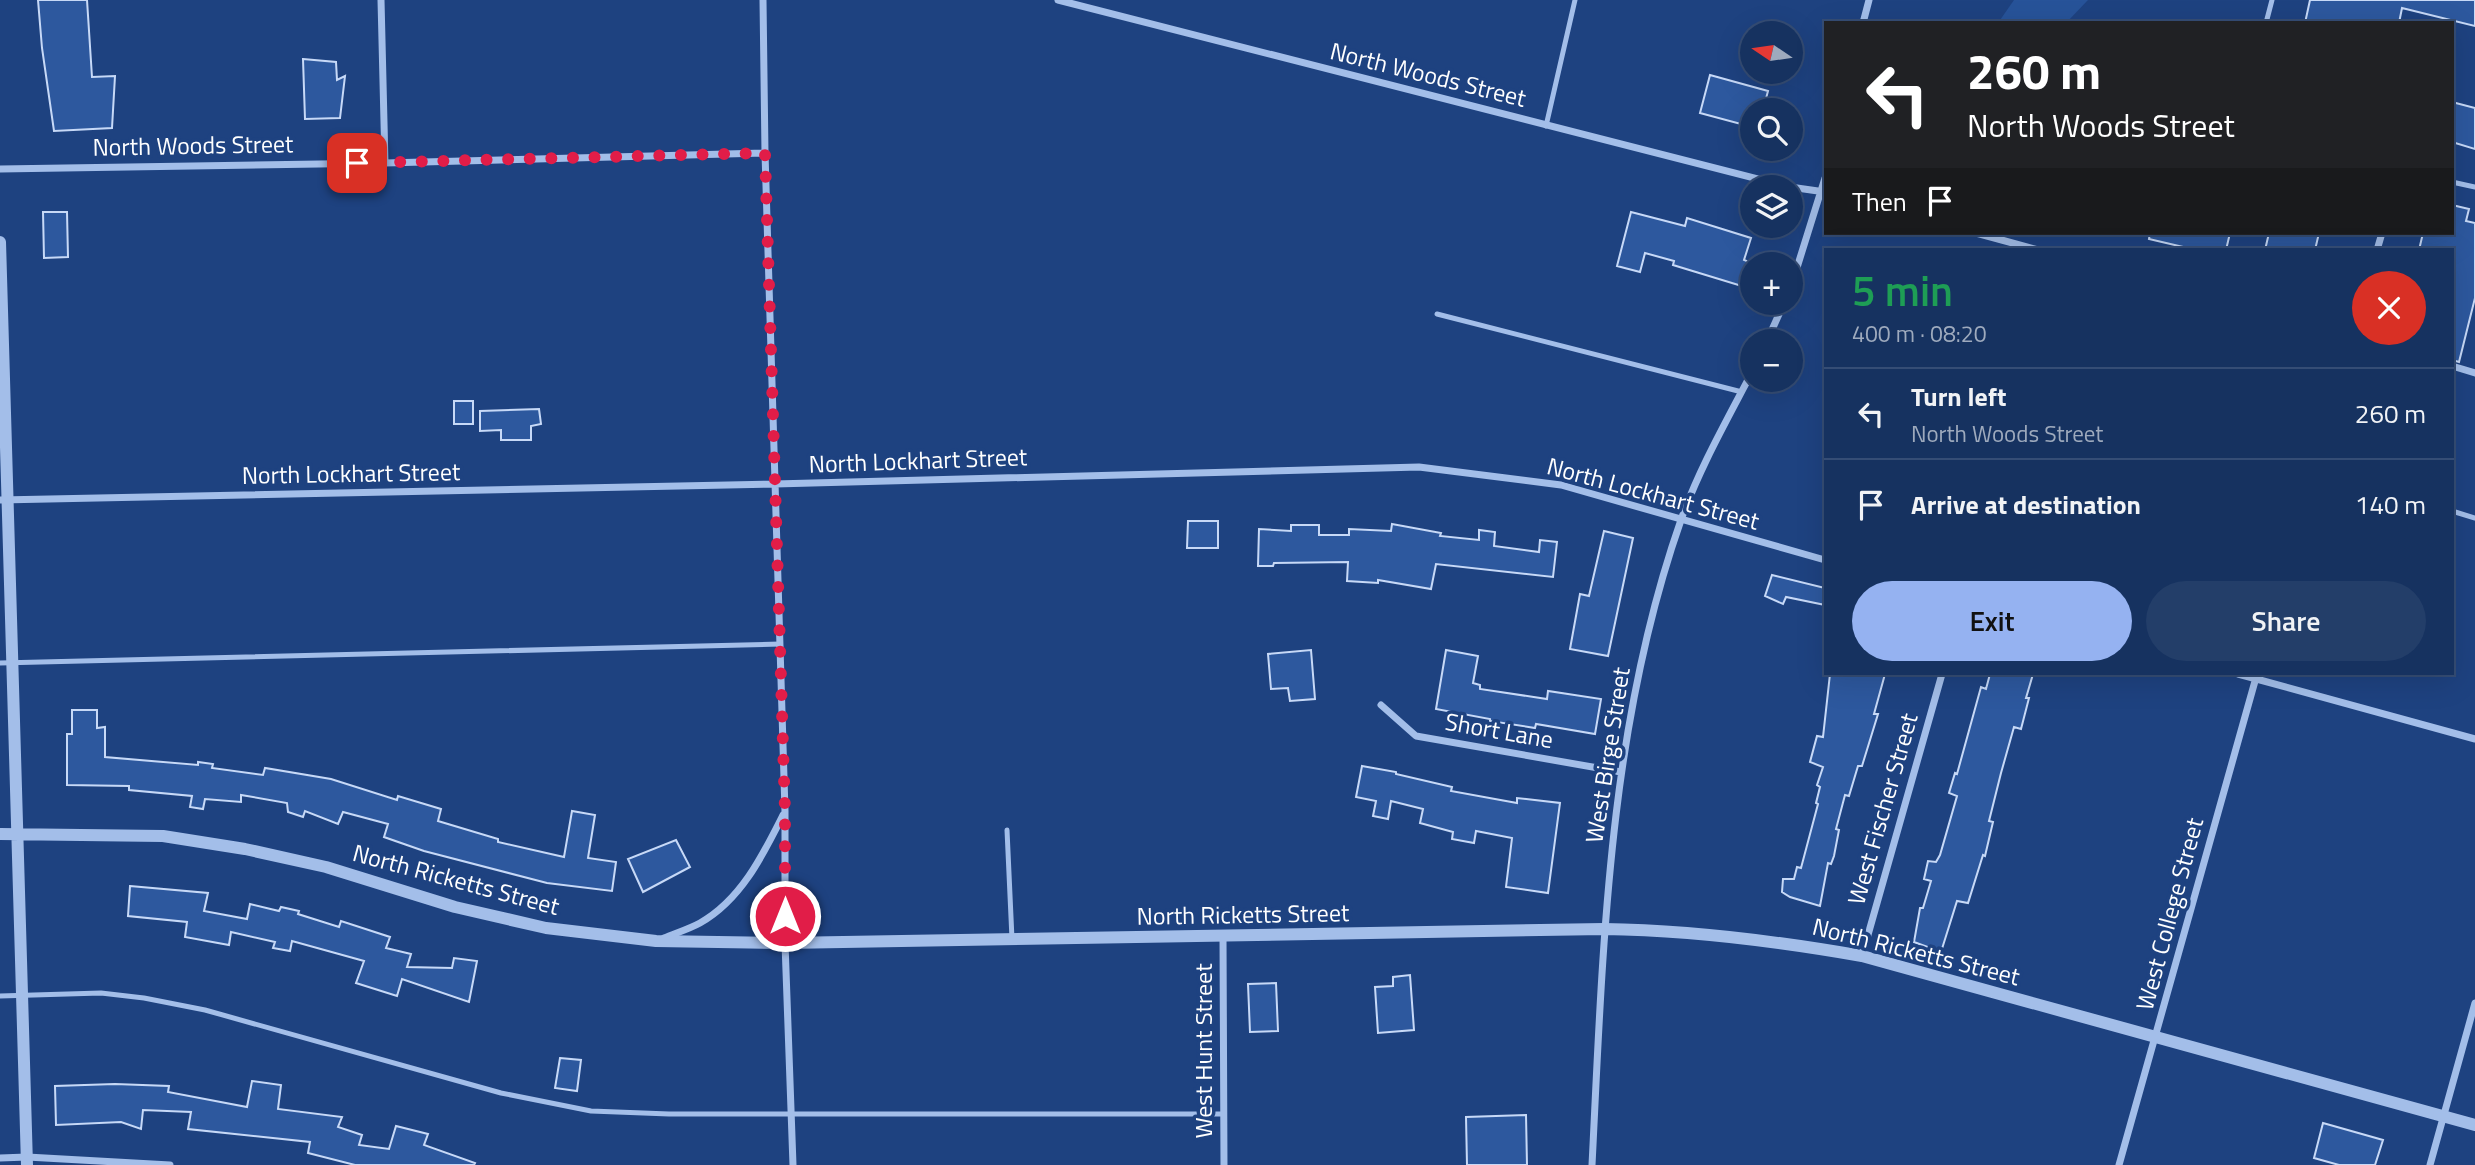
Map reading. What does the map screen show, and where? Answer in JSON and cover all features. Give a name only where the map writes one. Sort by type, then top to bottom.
[{"type":"street","points":[[381,0],[385,163]]},
{"type":"street","points":[[763,0],[765,153],[785,811],[785,943],[793,1165]]},
{"type":"street","name":"North Woods Street","points":[[1058,0],[1742,175]]},
{"type":"street","points":[[1864,21],[1869,0]]},
{"type":"street","name":"North Woods Street","points":[[0,169],[765,153]]},
{"type":"street","name":"North Woods Street","points":[[1803,189],[1824,192]]},
{"type":"street","points":[[1803,253],[1824,192]]},
{"type":"street","points":[[1983,235],[2031,248]]},
{"type":"street","points":[[0,242],[6,663],[17,834],[27,1161]]},
{"type":"street","points":[[2454,367],[2475,373]]},
{"type":"street","name":"West Birge Street","points":[[1592,1165],[1604,929],[1620,772],[1636,684],[1657,595],[1682,518],[1742,392]]},
{"type":"street","name":"North Lockhart Street","points":[[4,500],[1419,467],[1561,485],[1824,560]]},
{"type":"street","name":"West Fischer Street","points":[[1862,956],[1942,675]]},
{"type":"street","points":[[2256,676],[2475,739]]},
{"type":"street","name":"West College Street","points":[[2119,1165],[2256,676]]},
{"type":"street","name":"Short Lane","points":[[1381,705],[1416,736],[1620,772]]},
{"type":"street","points":[[656,941],[701,922],[731,897],[756,868],[785,811]]},
{"type":"street","name":"North Ricketts Street","points":[[0,834],[163,836],[245,849],[326,867],[455,907],[546,928],[656,941],[785,943],[1604,929],[1655,930],[1785,942],[1862,956],[2475,1125]]},
{"type":"street","name":"West Hunt Street","points":[[1223,936],[1224,1165]]},
{"type":"street","points":[[2430,1165],[2475,1003]]},
{"type":"street","points":[[0,1158],[170,1165]]},
{"type":"lane","points":[[1546,126],[1575,0]]},
{"type":"lane","points":[[2267,21],[2272,0]]},
{"type":"lane","points":[[2454,182],[2475,187]]},
{"type":"lane","points":[[1437,314],[1740,391]]},
{"type":"lane","points":[[2454,512],[2475,518]]},
{"type":"lane","points":[[6,663],[780,644]]},
{"type":"lane","points":[[1007,830],[1012,939]]},
{"type":"lane","points":[[0,996],[101,993],[144,998],[205,1010],[501,1093],[591,1111],[1223,1114]]},
{"type":"shaded area","points":[[2014,0],[2088,0],[2068,21],[1999,21]]},
{"type":"building","points":[[38,0],[87,0],[92,77],[115,76],[112,128],[54,131]]},
{"type":"building","points":[[2310,0],[2475,0],[2475,26],[2402,8],[2399,21],[2305,21]]},
{"type":"building","points":[[303,59],[336,62],[337,80],[345,76],[340,118],[305,119]]},
{"type":"building","points":[[1710,75],[1768,91],[1766,98],[1740,98],[1740,124],[1700,113]]},
{"type":"building","points":[[2454,103],[2475,108],[2475,149],[2454,143]]},
{"type":"building","points":[[2454,205],[2469,209],[2466,221],[2475,223],[2475,298],[2459,362],[2454,361],[2454,248],[2419,248],[2423,235],[2454,235]]},
{"type":"building","points":[[43,212],[67,212],[68,257],[44,258]]},
{"type":"building","points":[[1631,212],[1685,226],[1687,218],[1740,235],[1740,238],[1751,238],[1747,252],[1740,252],[1740,285],[1673,265],[1674,261],[1645,253],[1640,272],[1617,266]]},
{"type":"building","points":[[2150,235],[2230,235],[2226,248],[2187,248],[2149,239]]},
{"type":"building","points":[[2269,235],[2319,235],[2315,248],[2265,248]]},
{"type":"building","points":[[454,401],[473,401],[473,424],[454,424]]},
{"type":"building","points":[[539,409],[541,424],[531,426],[531,440],[501,440],[501,430],[480,431],[480,411]]},
{"type":"building","points":[[1188,521],[1218,521],[1218,548],[1187,548]]},
{"type":"building","points":[[1392,524],[1441,533],[1440,536],[1479,540],[1479,530],[1495,532],[1494,546],[1539,552],[1540,540],[1557,542],[1553,577],[1436,564],[1431,589],[1378,580],[1378,583],[1347,581],[1348,562],[1274,563],[1273,566],[1258,566],[1259,529],[1291,531],[1291,525],[1319,525],[1319,535],[1349,535],[1349,529],[1391,531]]},
{"type":"building","points":[[1604,531],[1633,538],[1608,656],[1570,649],[1580,594],[1589,596]]},
{"type":"building","points":[[1772,575],[1824,588],[1824,605],[1786,597],[1783,604],[1765,596]]},
{"type":"building","points":[[1311,650],[1315,699],[1290,701],[1288,688],[1271,689],[1268,654]]},
{"type":"building","points":[[1446,650],[1478,656],[1473,683],[1480,685],[1480,689],[1547,699],[1548,691],[1601,699],[1595,734],[1536,724],[1535,728],[1490,721],[1436,709]]},
{"type":"building","points":[[1830,675],[1885,675],[1874,714],[1878,714],[1862,766],[1858,766],[1849,796],[1845,795],[1836,829],[1839,830],[1834,856],[1831,864],[1828,863],[1820,906],[1782,892],[1783,879],[1794,879],[1797,867],[1801,868],[1818,804],[1816,803],[1820,787],[1817,785],[1823,767],[1810,762],[1817,736],[1823,737]]},
{"type":"building","points":[[1990,675],[2033,675],[2021,729],[2014,727],[2001,773],[1989,821],[1993,822],[1985,856],[1983,855],[1968,903],[1957,901],[1941,952],[1914,942],[1920,908],[1923,908],[1931,881],[1924,879],[1928,861],[1936,862],[1940,855],[1957,796],[1949,793],[1955,773],[1957,774],[1981,687],[1986,689]]},
{"type":"building","points":[[72,710],[97,710],[97,728],[105,727],[105,757],[198,765],[198,762],[213,764],[212,768],[263,775],[265,768],[331,779],[397,800],[398,796],[441,809],[438,821],[498,839],[498,842],[564,857],[572,811],[595,815],[588,858],[616,862],[612,891],[547,883],[424,851],[384,837],[388,824],[343,812],[338,824],[305,811],[303,817],[288,812],[287,803],[241,795],[241,802],[205,799],[203,809],[190,807],[192,796],[129,790],[129,786],[67,785],[67,734],[72,734]]},
{"type":"building","points":[[1362,766],[1452,787],[1451,791],[1517,803],[1517,798],[1560,803],[1548,893],[1506,887],[1512,838],[1476,831],[1474,843],[1452,839],[1453,832],[1420,823],[1423,809],[1391,801],[1388,819],[1373,816],[1376,801],[1356,797]]},
{"type":"building","points":[[676,840],[690,867],[643,892],[628,859]]},
{"type":"building","points":[[130,886],[208,893],[204,911],[247,919],[250,904],[279,911],[281,907],[299,911],[298,914],[339,927],[341,921],[390,937],[386,948],[411,954],[407,967],[452,968],[454,958],[477,961],[469,1002],[402,979],[397,996],[356,983],[364,961],[292,941],[290,951],[273,948],[275,942],[231,932],[229,945],[185,937],[187,922],[128,916]]},
{"type":"building","points":[[1410,975],[1414,1030],[1378,1033],[1375,987],[1393,986],[1393,977]]},
{"type":"building","points":[[1276,983],[1278,1031],[1250,1032],[1248,984]]},
{"type":"building","points":[[560,1058],[581,1060],[577,1091],[555,1088]]},
{"type":"building","points":[[252,1081],[281,1085],[278,1109],[342,1117],[338,1127],[362,1135],[359,1145],[389,1149],[396,1126],[428,1134],[424,1145],[475,1163],[355,1165],[308,1153],[310,1142],[188,1129],[191,1112],[143,1110],[141,1129],[121,1122],[56,1125],[55,1086],[169,1086],[168,1092],[247,1107]]},
{"type":"building","points":[[1526,1115],[1527,1165],[1467,1165],[1466,1117]]},
{"type":"building","points":[[2323,1123],[2383,1140],[2375,1165],[2339,1165],[2314,1158]]},
{"type":"route","points":[[357,163],[765,153],[785,811],[785,916]]}]
